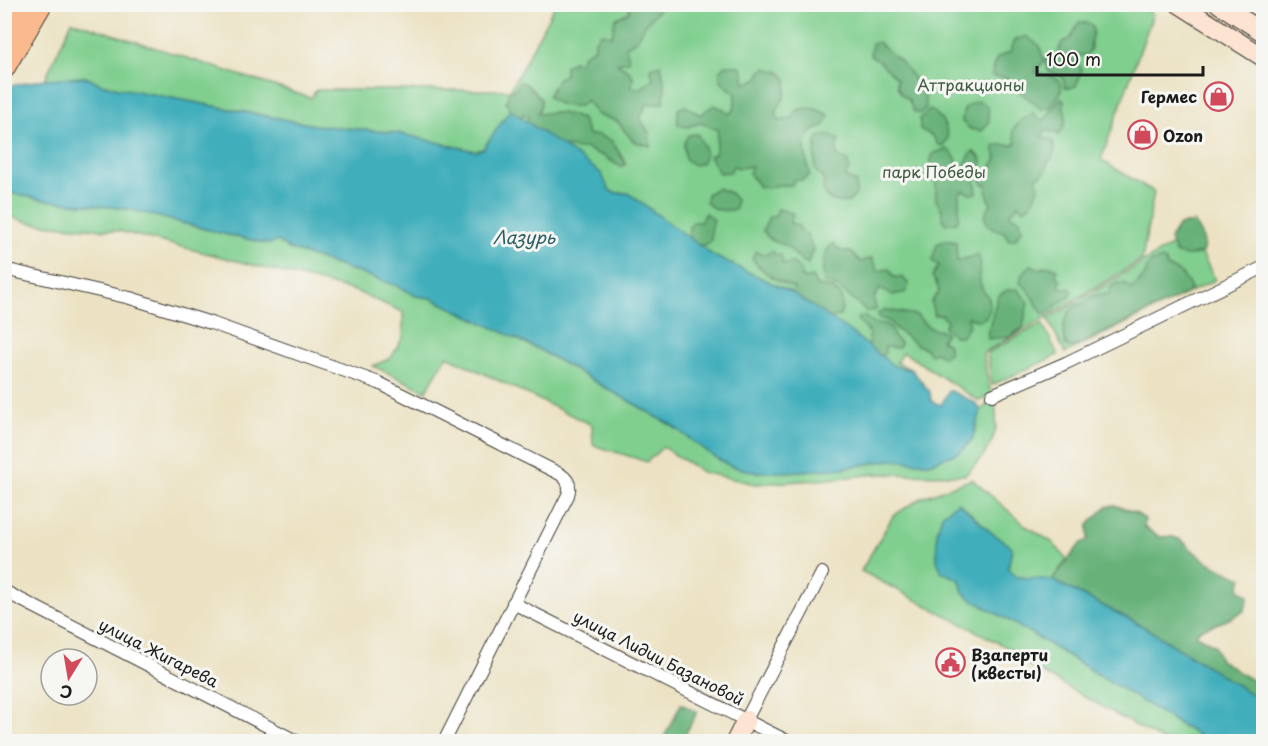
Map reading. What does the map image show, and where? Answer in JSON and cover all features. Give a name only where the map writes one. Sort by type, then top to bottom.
[{"type":"main road","points":[[4,69],[18,15],[42,4]]},
{"type":"main road","points":[[1219,4],[1263,33]]},
{"type":"main road","points":[[1182,5],[1263,58]]},
{"type":"main road","points":[[735,741],[746,720]]},
{"type":"street","points":[[992,395],[1066,363],[1263,267]]},
{"type":"street","points":[[4,270],[150,304],[211,323],[379,383],[563,476],[569,483],[568,495],[444,741]]},
{"type":"street","points":[[746,720],[822,573]]},
{"type":"street","name":"улица Жигарева","points":[[4,591],[298,741]]},
{"type":"street","name":"улица Лидии Базановой","points":[[513,603],[789,741]]},
{"type":"green space","name":"парк Победы","points":[[555,5],[1140,5],[1153,14],[1101,160],[1154,192],[1142,260],[983,353],[992,395],[979,401],[903,352],[896,362],[912,370],[894,366],[848,330],[791,292],[714,256],[628,193],[615,193],[608,190],[511,111],[483,149],[475,151],[397,133],[314,125],[104,85],[85,77],[45,79],[72,21],[311,98],[316,90],[510,90]]},
{"type":"green space","points":[[630,5],[663,5],[645,25],[637,40],[626,46],[629,61],[617,63],[633,76],[632,88],[642,88],[653,78],[650,68],[661,65],[665,87],[664,103],[647,104],[640,118],[649,133],[650,146],[633,141],[617,121],[598,115],[586,100],[580,106],[567,106],[555,102],[548,96],[558,78],[565,75],[565,66],[573,61],[580,62],[583,55],[595,47],[595,40],[600,34],[605,33],[612,36],[615,19],[629,12]]},
{"type":"green space","points":[[1079,22],[1092,27],[1091,49],[1085,55],[1073,54],[1072,59],[1082,70],[1076,86],[1070,88],[1065,87],[1063,77],[1049,72],[1046,59],[1055,59],[1062,42],[1070,39]]},
{"type":"green space","points":[[1026,36],[1040,46],[1044,61],[1035,72],[1054,77],[1061,83],[1061,92],[1051,107],[1041,109],[1009,84],[1007,78],[992,76],[998,57],[1010,52],[1015,40]]},
{"type":"green space","points":[[878,42],[901,62],[924,94],[926,108],[920,114],[914,112],[908,99],[902,95],[897,86],[897,79],[870,55],[872,44]]},
{"type":"green space","points":[[726,65],[741,66],[745,84],[759,78],[760,73],[766,68],[780,72],[787,80],[785,96],[776,113],[779,121],[792,118],[803,108],[814,109],[829,115],[825,125],[810,134],[805,145],[810,175],[802,180],[794,180],[792,185],[777,185],[769,188],[759,187],[749,173],[752,166],[740,168],[733,166],[730,172],[719,173],[709,156],[715,154],[718,130],[701,123],[687,127],[678,125],[678,109],[686,106],[700,115],[714,105],[729,114],[734,110],[736,93],[720,79],[720,71]]},
{"type":"green space","points":[[520,82],[526,84],[541,99],[538,113],[561,113],[582,119],[588,135],[598,135],[612,141],[626,164],[621,167],[585,148],[555,145],[526,124],[529,116],[523,114],[521,120],[512,113],[506,102],[509,93]]},
{"type":"green space","points":[[1061,98],[1065,102],[1063,106],[1066,114],[1062,130],[1059,135],[1044,131],[1042,137],[1052,140],[1053,155],[1045,172],[1036,178],[1039,187],[1031,203],[1023,209],[1018,204],[1011,211],[1010,215],[1020,219],[1022,230],[1015,239],[1009,240],[1003,231],[989,226],[986,222],[987,209],[991,204],[987,184],[983,184],[980,178],[996,161],[995,145],[1016,143],[1013,130],[1020,122],[1034,113],[1040,120],[1045,119]]},
{"type":"green space","points":[[979,101],[988,107],[989,122],[982,131],[970,129],[962,122],[966,108]]},
{"type":"green space","points":[[930,110],[940,118],[946,129],[948,138],[943,146],[937,144],[933,136],[920,129],[920,119]]},
{"type":"green space","points":[[697,134],[705,155],[702,163],[694,165],[685,159],[684,144],[688,135]]},
{"type":"green space","points":[[830,135],[839,139],[836,150],[838,157],[847,161],[850,168],[845,177],[856,182],[856,194],[849,202],[833,201],[826,196],[823,187],[824,180],[815,168],[818,137]]},
{"type":"green space","points":[[947,149],[956,159],[959,172],[973,151],[982,161],[981,171],[975,180],[977,193],[970,194],[963,190],[959,194],[959,218],[956,222],[946,224],[936,200],[936,184],[930,164],[933,153]]},
{"type":"green space","points":[[717,188],[730,193],[736,200],[735,210],[723,211],[706,202],[707,194]]},
{"type":"green space","points":[[4,192],[44,200],[129,209],[269,244],[278,240],[287,248],[400,287],[416,296],[431,298],[538,349],[671,425],[730,466],[755,472],[785,472],[844,468],[891,460],[929,463],[960,452],[972,440],[981,410],[995,398],[994,434],[985,454],[965,475],[877,474],[755,484],[702,472],[663,447],[647,462],[593,445],[592,425],[447,356],[426,391],[373,366],[391,358],[403,337],[403,312],[355,291],[119,231],[31,223],[5,215]]},
{"type":"green space","points":[[778,209],[793,213],[790,223],[799,226],[802,232],[807,234],[813,250],[808,264],[799,259],[786,246],[770,239],[763,230],[769,217],[775,217]]},
{"type":"green space","points":[[705,213],[714,220],[711,240],[706,245],[693,244],[689,227],[693,222],[700,222]]},
{"type":"green space","points":[[1194,222],[1204,241],[1203,252],[1189,256],[1175,253],[1170,239],[1178,226]]},
{"type":"green space","points":[[1192,233],[1215,280],[1065,353],[1048,319]]},
{"type":"green space","points":[[945,240],[956,242],[957,261],[978,255],[981,264],[980,282],[990,303],[988,313],[981,320],[968,317],[969,325],[962,336],[954,336],[944,327],[947,321],[942,315],[934,315],[931,302],[939,292],[932,276],[939,266],[932,261],[937,244]]},
{"type":"green space","points":[[833,243],[839,250],[851,252],[861,262],[872,258],[878,271],[889,269],[894,277],[902,277],[909,284],[906,292],[893,295],[880,289],[874,298],[876,310],[866,311],[838,287],[824,283],[825,257]]},
{"type":"green space","points":[[756,251],[768,254],[772,251],[776,255],[780,254],[782,264],[793,263],[800,269],[805,279],[812,277],[817,286],[834,289],[841,296],[840,316],[833,317],[830,323],[792,298],[794,288],[771,276],[752,259]]},
{"type":"green space","points":[[1162,259],[1166,262],[1167,267],[1179,272],[1187,281],[1191,289],[1186,294],[1074,347],[1066,346],[1064,322],[1073,308],[1096,295],[1109,294],[1111,287],[1118,283],[1126,284],[1131,289],[1144,277],[1147,267],[1152,262]]},
{"type":"green space","points":[[1031,265],[1040,269],[1049,266],[1057,269],[1056,276],[1061,280],[1059,285],[1061,288],[1071,289],[1070,297],[1042,313],[1029,290],[1020,283],[1022,274]]},
{"type":"green space","points":[[1017,289],[1028,301],[1023,328],[1009,337],[988,339],[988,331],[998,296],[1007,290]]},
{"type":"green space","points":[[883,310],[917,315],[930,328],[942,330],[945,335],[941,340],[949,345],[949,353],[943,357],[936,352],[930,354],[925,348],[917,345],[896,329],[889,321],[879,318],[878,314]]},
{"type":"green space","points":[[864,316],[874,324],[885,324],[891,328],[894,337],[901,344],[898,348],[885,347],[885,353],[879,358],[868,351],[868,332],[857,319]]},
{"type":"green space","points":[[1042,323],[1058,355],[992,385],[987,353]]},
{"type":"green space","points":[[972,479],[1026,526],[1052,542],[1067,559],[1052,580],[1017,577],[1008,569],[1012,547],[992,533],[958,502],[942,572],[960,580],[963,592],[973,600],[1207,741],[1163,741],[1012,656],[1014,651],[861,571],[893,516],[921,498]]},
{"type":"green space","points":[[1114,505],[1134,512],[1145,519],[1144,527],[1160,537],[1180,539],[1207,561],[1242,578],[1239,589],[1249,596],[1244,611],[1199,630],[1196,635],[1214,645],[1220,660],[1263,687],[1263,702],[1141,625],[1052,580],[1081,543],[1088,540],[1088,525],[1106,507]]},
{"type":"green space","points":[[681,704],[697,712],[682,741],[662,741]]},
{"type":"water","name":"Лазурь","points":[[85,77],[104,85],[314,125],[397,133],[475,151],[483,149],[510,110],[601,173],[609,190],[615,193],[628,193],[714,256],[791,292],[848,330],[894,366],[912,370],[930,392],[931,401],[941,405],[949,390],[974,402],[981,410],[972,440],[960,452],[929,463],[891,460],[844,468],[785,472],[755,472],[730,466],[671,425],[538,349],[431,298],[416,296],[400,287],[287,248],[278,241],[269,244],[129,209],[44,200],[5,192],[5,87],[45,79]]},
{"type":"water","points":[[958,502],[992,533],[1012,547],[1008,569],[1017,577],[1052,580],[1141,625],[1258,698],[1263,702],[1263,741],[1207,741],[973,600],[963,592],[960,580],[942,572],[937,561],[937,532],[942,515]]},
{"type":"place","name":"Гермес","points":[[1218,96]]},
{"type":"place","name":"Ozon","points":[[1142,135]]},
{"type":"place","name":"Взаперти (квесты)","points":[[950,663]]},
{"type":"park label","name":"Аттракционы","points":[[971,84]]}]
